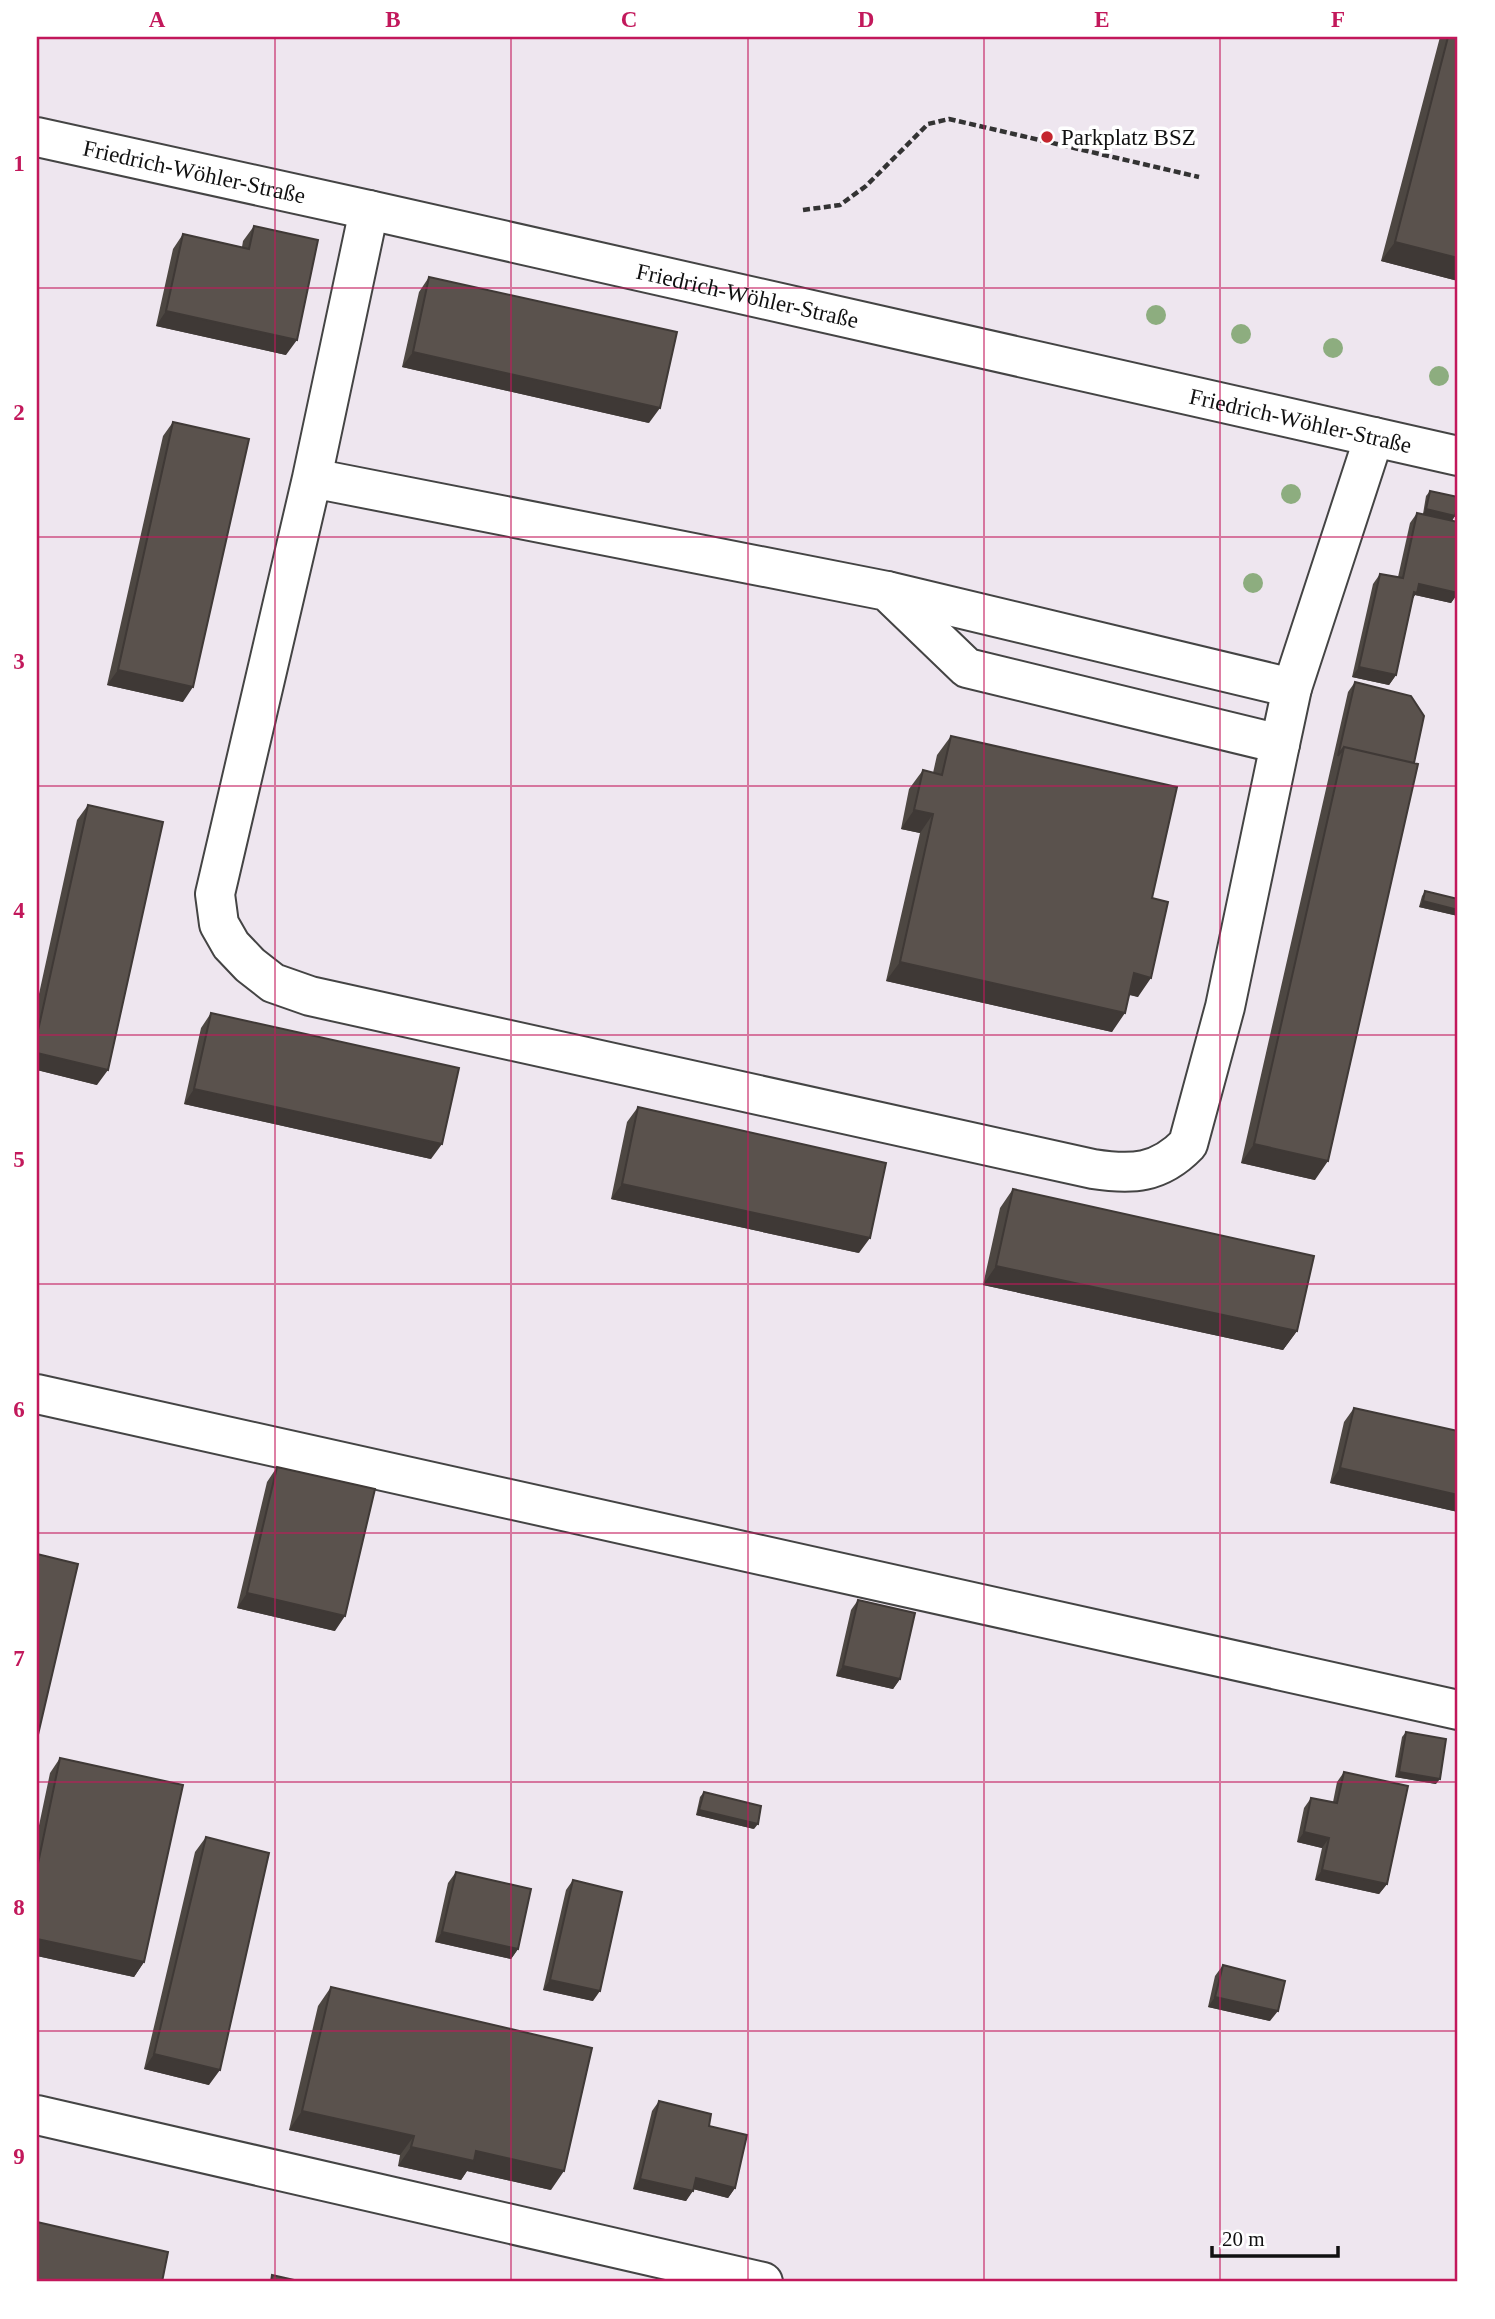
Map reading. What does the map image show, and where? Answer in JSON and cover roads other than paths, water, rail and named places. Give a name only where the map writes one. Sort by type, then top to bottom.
[{"type":"street","name":"Friedrich-Wöhler-Straße","points":[[37,137],[1458,456]]},
{"type":"street","points":[[369,210],[312,478],[215,894],[219,924],[231,945],[273,983],[310,996],[1093,1170],[1125,1174],[1153,1168],[1178,1155],[1188,1144],[1225,1007],[1292,688],[1374,437]]},
{"type":"street","points":[[312,478],[887,591],[1292,688]]},
{"type":"street","points":[[887,591],[967,668],[1280,744]]},
{"type":"street","points":[[37,1394],[1458,1710]]},
{"type":"street","points":[[37,2115],[763,2282]]},
{"type":"place","name":"Parkplatz BSZ","points":[[1047,137]]}]
